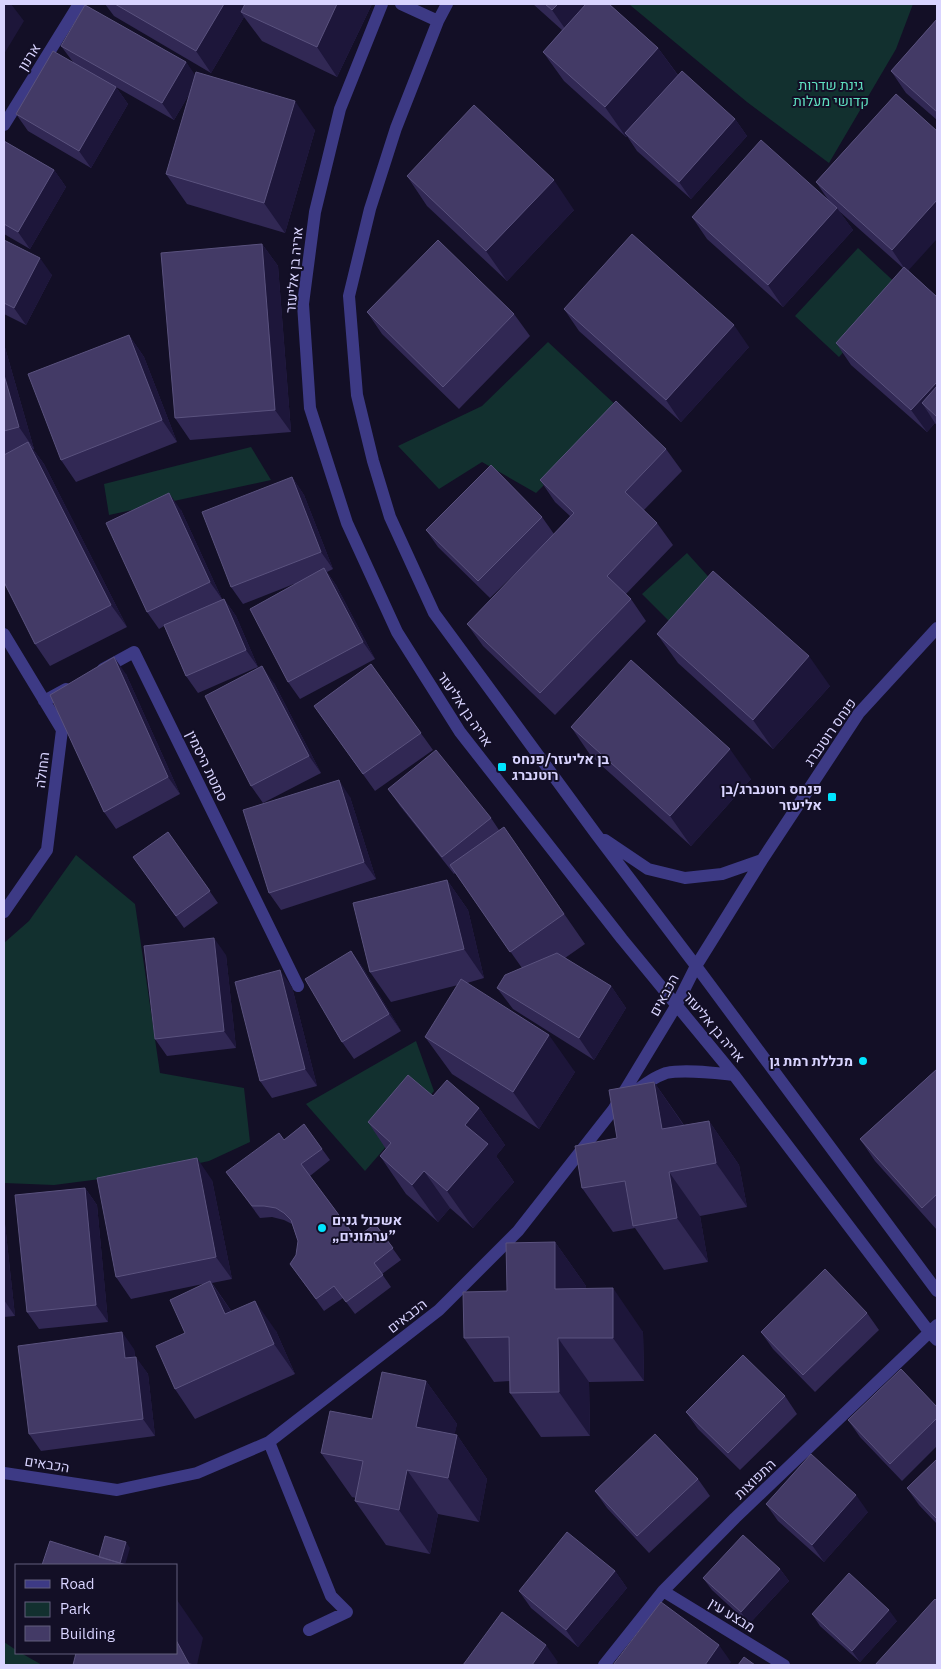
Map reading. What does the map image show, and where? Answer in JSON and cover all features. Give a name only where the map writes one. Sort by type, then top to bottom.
[{"type":"street","name":"ארנון","points":[[4,126],[79,4]]},
{"type":"street","name":"אריה בן אליעזר","points":[[382,4],[340,109],[315,212],[303,304],[310,408],[347,524],[396,632],[460,732],[622,939],[734,1075],[935,1333]]},
{"type":"street","points":[[401,4],[438,21]]},
{"type":"street","name":"אריה בן אליעזר","points":[[447,4],[438,21],[396,128],[370,209],[350,296],[357,396],[373,461],[390,517],[434,613],[596,834],[937,1291]]},
{"type":"street","name":"פנחס רוטנברג","points":[[696,966],[762,860],[859,713],[937,628]]},
{"type":"street","name":"החולה","points":[[4,634],[62,730],[47,850],[4,912]]},
{"type":"street","name":"סמטת היסמין","points":[[93,674],[134,652],[298,986]]},
{"type":"street","points":[[44,701],[77,683]]},
{"type":"street","points":[[596,834],[648,869],[684,878],[722,874],[762,860]]},
{"type":"street","name":"הכבאים","points":[[4,1473],[118,1490],[197,1473],[269,1442],[438,1310],[518,1231],[613,1110],[676,1006],[696,966]]},
{"type":"street","points":[[613,1110],[646,1083],[666,1073],[695,1072],[734,1075]]},
{"type":"street","name":"התפוצות","points":[[604,1665],[663,1590],[736,1518],[935,1333]]},
{"type":"street","points":[[269,1442],[331,1596],[347,1612],[310,1630]]},
{"type":"street","name":"מבצע עין","points":[[663,1590],[784,1665]]},
{"type":"green space","name":"גינת שדרות קדושי מעלות","points":[[631,4],[913,4],[896,49],[829,163],[747,102]]},
{"type":"green space","points":[[858,248],[901,288],[839,357],[795,316]]},
{"type":"green space","points":[[548,342],[620,409],[536,493],[482,462],[439,489],[398,446],[482,406]]},
{"type":"green space","points":[[251,447],[271,480],[109,515],[104,484]]},
{"type":"green space","points":[[687,553],[715,584],[672,624],[642,594]]},
{"type":"green space","points":[[76,855],[135,904],[160,1073],[244,1088],[250,1142],[209,1161],[162,1171],[54,1185],[4,1183],[4,943],[29,921]]},
{"type":"green space","points":[[416,1041],[434,1091],[365,1171],[306,1104]]},
{"type":"green space","points":[[4,1642],[15,1649],[15,1654],[23,1654],[42,1665],[4,1665]]},
{"type":"building","points":[[115,4],[224,4],[196,51]]},
{"type":"building","points":[[245,4],[337,4],[317,47],[241,12]]},
{"type":"building","points":[[545,4],[558,4],[552,10]]},
{"type":"building","points":[[586,4],[609,4],[658,48],[605,107],[543,52]]},
{"type":"building","points":[[85,5],[186,62],[162,103],[61,46]]},
{"type":"building","points":[[937,19],[937,112],[891,71]]},
{"type":"building","points":[[53,51],[116,87],[79,151],[16,114]]},
{"type":"building","points":[[682,71],[735,119],[679,182],[625,133]]},
{"type":"building","points":[[196,72],[295,101],[264,203],[166,174]]},
{"type":"building","points":[[896,94],[937,131],[937,200],[892,250],[816,182]]},
{"type":"building","points":[[474,105],[554,180],[486,251],[407,176]]},
{"type":"building","points":[[761,140],[837,208],[768,285],[692,217]]},
{"type":"building","points":[[4,141],[54,170],[18,232],[4,224]]},
{"type":"building","points":[[632,234],[734,325],[666,400],[564,309]]},
{"type":"building","points":[[4,240],[40,258],[14,308],[4,303]]},
{"type":"building","points":[[438,240],[514,314],[443,387],[367,312]]},
{"type":"building","points":[[262,244],[275,410],[175,418],[161,253]]},
{"type":"building","points":[[904,267],[937,297],[937,382],[911,410],[836,343]]},
{"type":"building","points":[[129,335],[162,420],[61,460],[28,374]]},
{"type":"building","points":[[4,375],[19,427],[4,431]]},
{"type":"building","points":[[937,386],[937,417],[922,403]]},
{"type":"building","points":[[616,401],[666,449],[625,492],[657,523],[607,576],[631,599],[540,693],[467,624],[574,513],[540,480]]},
{"type":"building","points":[[28,442],[111,605],[35,644],[4,582],[4,455]]},
{"type":"building","points":[[491,465],[542,517],[478,581],[426,530]]},
{"type":"building","points":[[292,477],[321,552],[231,587],[202,512]]},
{"type":"building","points":[[169,493],[210,582],[147,612],[106,523]]},
{"type":"building","points":[[324,568],[363,642],[288,682],[250,609]]},
{"type":"building","points":[[713,571],[809,656],[753,720],[657,634]]},
{"type":"building","points":[[224,599],[246,650],[186,676],[164,625]]},
{"type":"building","points":[[114,657],[168,777],[104,812],[50,695]]},
{"type":"building","points":[[631,660],[730,749],[670,816],[571,727]]},
{"type":"building","points":[[371,664],[421,733],[363,774],[314,706]]},
{"type":"building","points":[[262,666],[309,756],[251,786],[205,696]]},
{"type":"building","points":[[436,750],[491,818],[442,857],[388,789]]},
{"type":"building","points":[[339,780],[364,862],[269,893],[243,810]]},
{"type":"building","points":[[504,827],[564,914],[510,952],[450,865]]},
{"type":"building","points":[[168,832],[210,891],[176,916],[133,857]]},
{"type":"building","points":[[447,880],[464,949],[370,972],[353,903]]},
{"type":"building","points":[[214,938],[224,1031],[155,1039],[144,946]]},
{"type":"building","points":[[351,951],[389,1014],[342,1042],[305,979]]},
{"type":"building","points":[[557,953],[611,986],[579,1038],[497,988],[505,975]]},
{"type":"building","points":[[280,970],[305,1069],[260,1081],[235,982]]},
{"type":"building","points":[[461,979],[549,1035],[513,1092],[425,1037]]},
{"type":"building","points":[[937,1069],[937,1194],[922,1208],[860,1139]]},
{"type":"building","points":[[408,1075],[433,1096],[447,1080],[479,1108],[465,1125],[488,1144],[447,1191],[424,1171],[412,1185],[380,1156],[391,1143],[368,1122]]},
{"type":"building","points":[[654,1082],[662,1129],[709,1121],[716,1163],[669,1172],[677,1218],[633,1226],[625,1181],[582,1188],[575,1146],[617,1138],[609,1090]]},
{"type":"building","name":"אשכול גנים „ערמונים”","points":[[304,1124],[322,1149],[301,1164],[356,1238],[375,1224],[393,1248],[374,1263],[383,1275],[346,1302],[334,1286],[316,1299],[290,1264],[296,1255],[298,1241],[291,1220],[276,1208],[252,1206],[226,1172],[279,1133],[284,1140]]},
{"type":"building","points":[[197,1158],[216,1257],[116,1277],[97,1178]]},
{"type":"building","points":[[85,1188],[96,1305],[27,1312],[15,1195]]},
{"type":"building","points":[[555,1242],[555,1289],[613,1288],[613,1338],[558,1338],[559,1392],[510,1393],[509,1337],[464,1338],[463,1292],[507,1291],[506,1243]]},
{"type":"building","points":[[825,1269],[867,1313],[803,1375],[761,1332]]},
{"type":"building","points":[[210,1281],[225,1314],[255,1301],[274,1344],[175,1389],[156,1346],[185,1333],[170,1300]]},
{"type":"building","points":[[122,1332],[125,1358],[136,1357],[143,1419],[29,1434],[18,1346]]},
{"type":"building","points":[[743,1355],[785,1396],[728,1453],[686,1412]]},
{"type":"building","points":[[901,1369],[937,1407],[937,1418],[890,1464],[848,1420]]},
{"type":"building","points":[[382,1372],[426,1381],[416,1427],[457,1435],[448,1478],[407,1470],[399,1510],[355,1501],[363,1461],[321,1453],[330,1411],[372,1419]]},
{"type":"building","points":[[655,1434],[698,1479],[637,1536],[595,1491]]},
{"type":"building","points":[[811,1454],[856,1495],[812,1545],[766,1504]]},
{"type":"building","points":[[937,1459],[937,1519],[907,1488]]},
{"type":"building","points":[[567,1532],[615,1571],[566,1630],[519,1591]]},
{"type":"building","points":[[743,1535],[780,1569],[741,1612],[703,1578]]},
{"type":"building","points":[[105,1536],[126,1542],[120,1563],[99,1557]]},
{"type":"building","points":[[50,1541],[123,1564],[42,1564]]},
{"type":"building","points":[[849,1573],[889,1610],[852,1651],[812,1614]]},
{"type":"building","points":[[935,1599],[937,1601],[937,1665],[875,1665]]},
{"type":"building","points":[[661,1602],[719,1645],[705,1665],[613,1665]]},
{"type":"building","points":[[502,1612],[546,1645],[532,1665],[463,1665]]},
{"type":"building","points":[[178,1644],[189,1664],[195,1665],[73,1665],[76,1654],[178,1654]]},
{"type":"building","points":[[744,1657],[755,1665],[738,1665]]},
{"type":"place","name":"בן אליעזר/פנחס רוטנברג","points":[[502,767]]},
{"type":"place","name":"פנחס רוטנברג/בן אליעזר","points":[[832,797]]},
{"type":"place","name":"מכללת רמת גן","points":[[863,1061]]},
{"type":"place","name":"אשכול גנים „ערמונים”","points":[[322,1228]]}]
